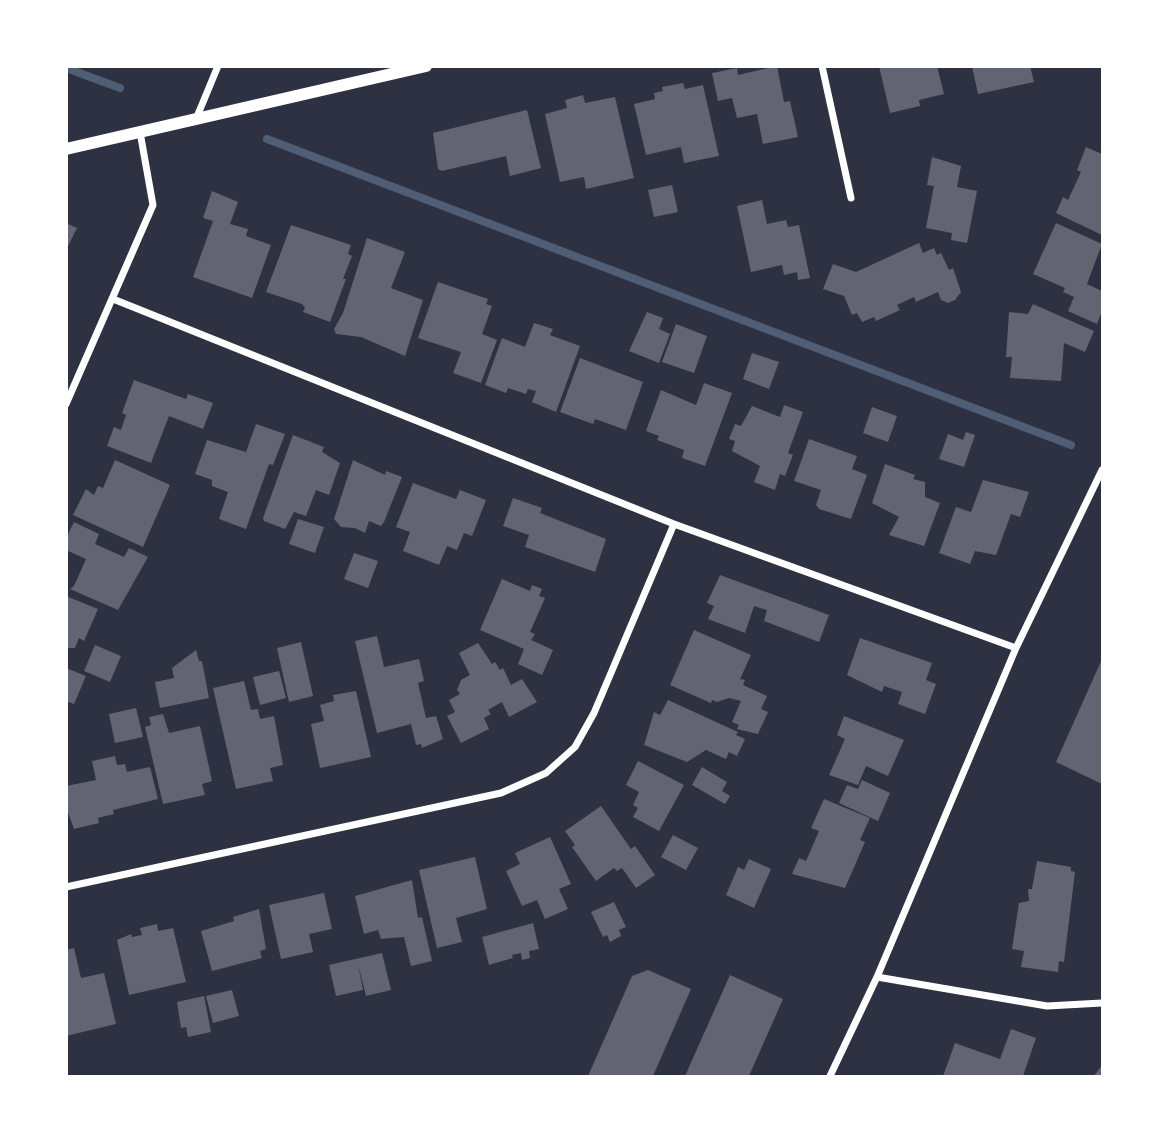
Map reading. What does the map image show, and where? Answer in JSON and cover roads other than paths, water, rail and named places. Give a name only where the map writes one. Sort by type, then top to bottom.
[{"type":"street","points":[[195,120],[218,66]]},
{"type":"street","points":[[66,149],[426,66]]},
{"type":"street","points":[[822,66],[851,198]]},
{"type":"street","points":[[66,404],[153,205],[140,132]]},
{"type":"street","points":[[113,299],[674,524],[1016,648]]},
{"type":"street","points":[[830,1076],[877,977],[1016,648],[1102,470]]},
{"type":"street","points":[[66,887],[501,793],[546,773],[575,747],[594,713],[674,524]]},
{"type":"street","points":[[877,977],[1047,1006],[1102,1003]]},
{"type":"waterway","points":[[66,68],[120,88]]},
{"type":"waterway","points":[[267,139],[1071,445]]}]
